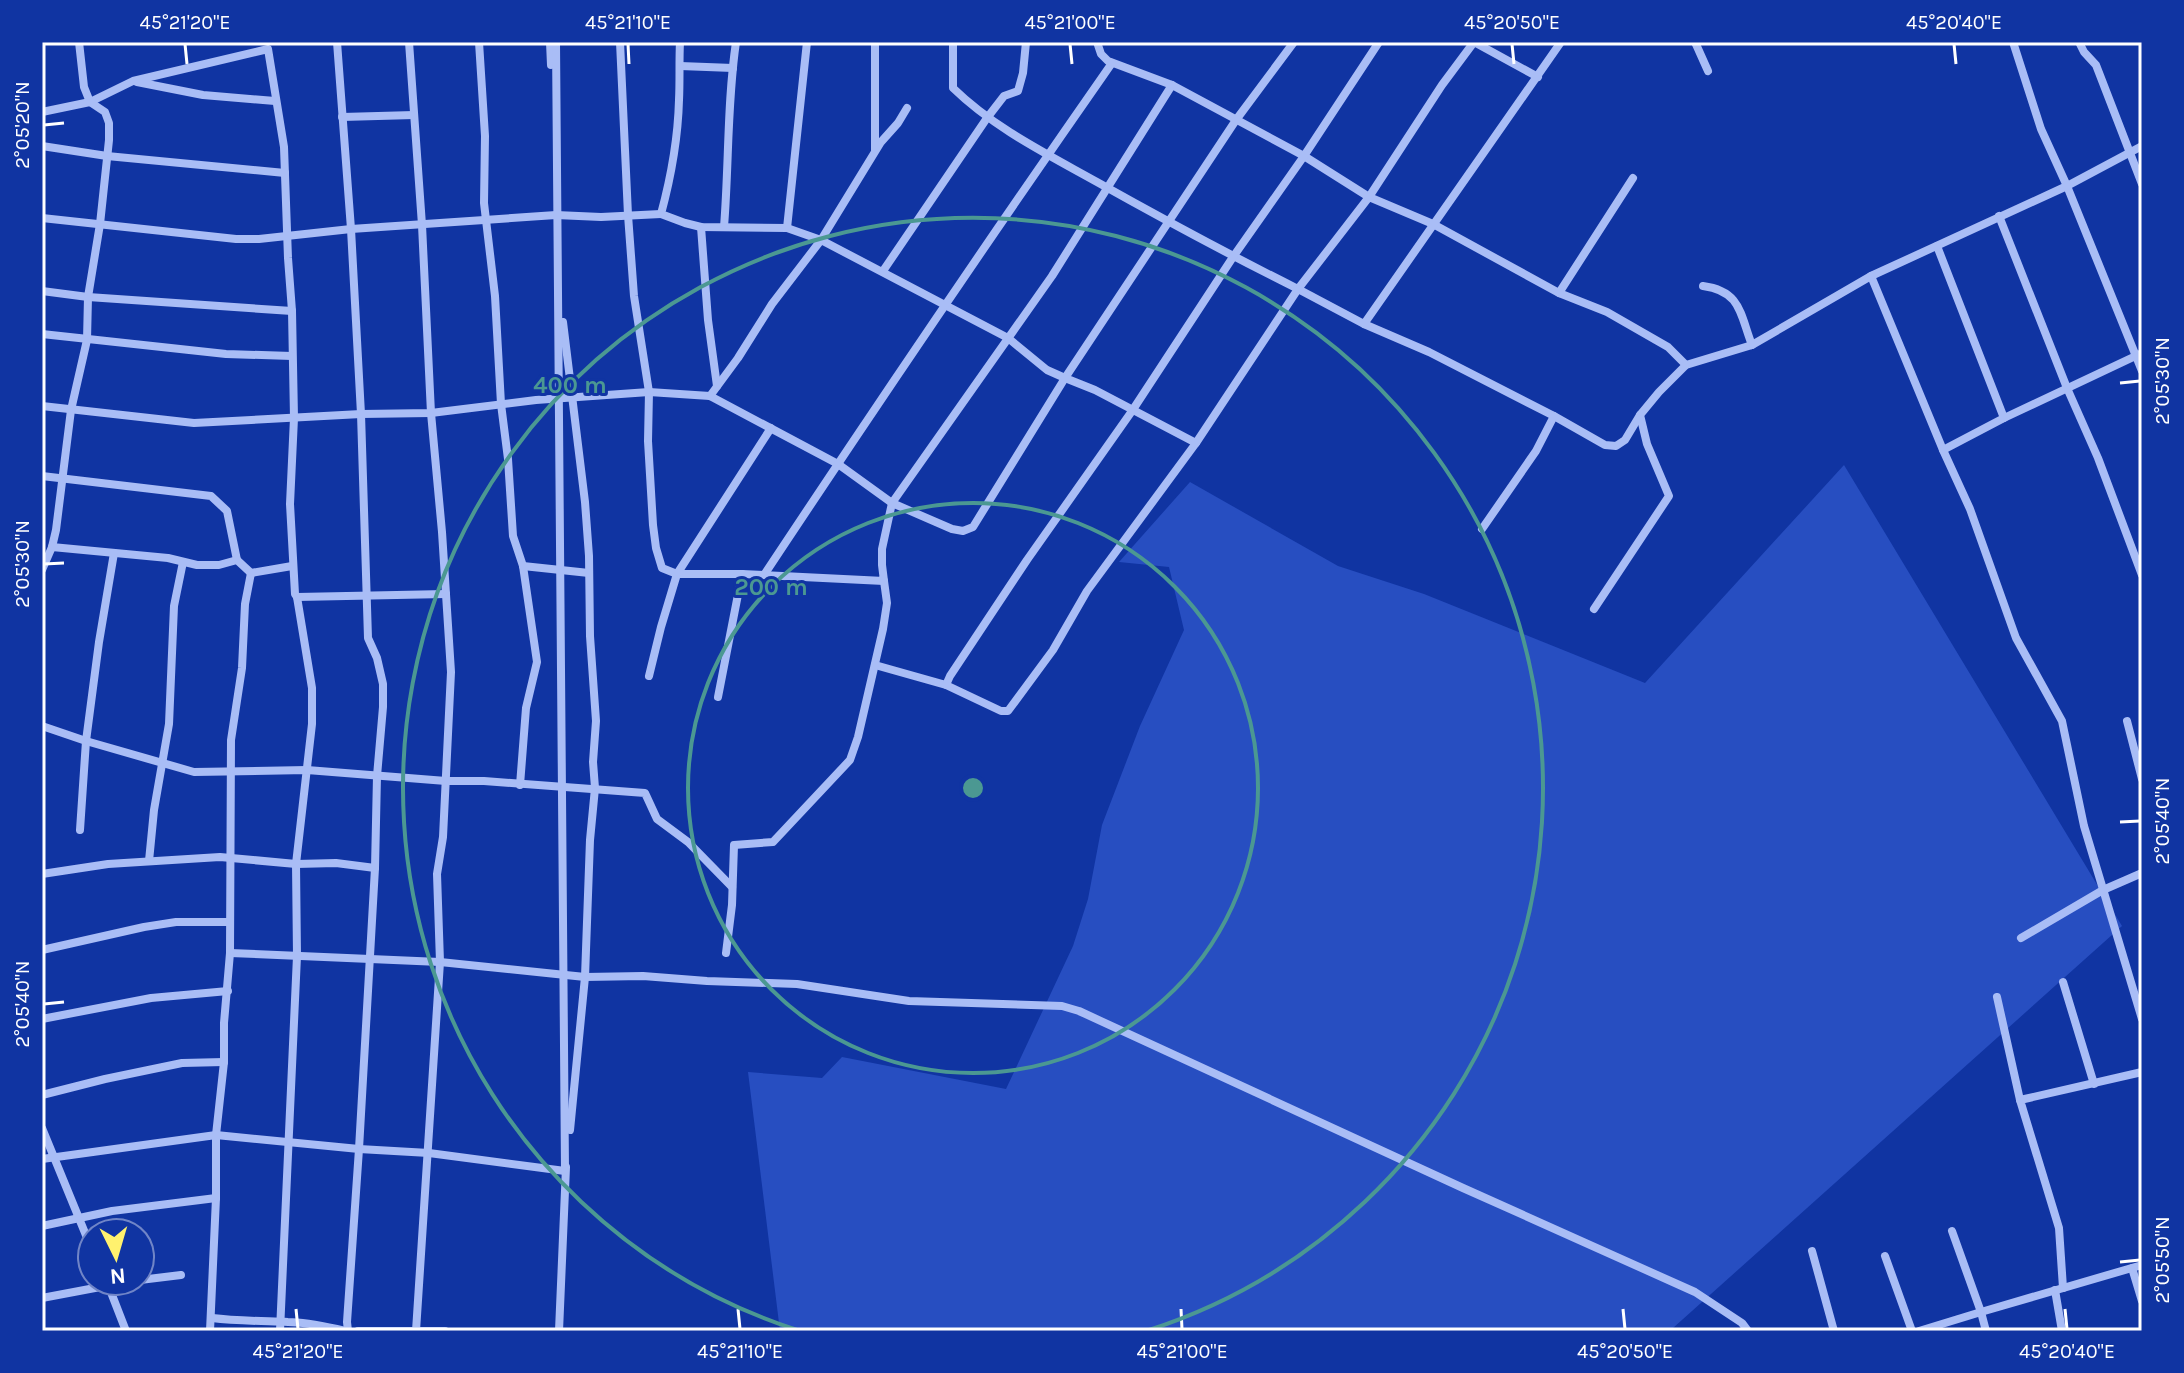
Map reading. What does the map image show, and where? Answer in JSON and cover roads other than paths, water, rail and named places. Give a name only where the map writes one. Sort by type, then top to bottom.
[{"type":"street","points":[[42,570],[52,547],[64,479],[71,410],[87,340],[88,297],[107,156],[109,123],[105,112],[90,102],[84,87],[79,42]]},
{"type":"street","points":[[212,1318],[280,1327],[313,1324],[347,1331],[383,684],[368,638],[361,414],[337,42]]},
{"type":"street","points":[[409,42],[431,413],[451,672],[443,837],[437,874],[440,962],[416,1331]]},
{"type":"street","points":[[479,42],[485,136],[485,220],[495,296],[513,536],[523,566],[537,662],[526,708],[520,785]]},
{"type":"street","points":[[550,42],[561,308],[584,488],[596,721],[585,977],[565,1171]]},
{"type":"street","points":[[556,42],[565,1171],[559,1331]]},
{"type":"street","points":[[620,42],[634,296],[649,392],[648,441],[653,525],[662,568],[677,574],[884,581]]},
{"type":"street","points":[[661,214],[676,140],[680,42]]},
{"type":"street","points":[[724,227],[729,167],[729,106],[736,42]]},
{"type":"street","points":[[787,228],[807,42]]},
{"type":"street","points":[[874,155],[875,42]]},
{"type":"street","points":[[953,42],[953,88],[987,118],[1233,257],[1364,324],[1429,352],[1605,445],[1616,446],[1625,440],[1640,415],[1686,365],[1752,345],[1871,276],[2067,186],[2142,146]]},
{"type":"street","points":[[883,271],[987,118],[1004,96],[1018,91],[1026,42]]},
{"type":"street","points":[[1097,42],[1101,54],[1112,63],[1172,85],[1304,156],[1369,197],[1433,224],[1559,293],[1619,319],[1668,347],[1686,365]]},
{"type":"street","points":[[42,406],[194,423],[431,413],[649,392],[710,396],[838,464],[892,503],[963,531],[973,527],[1065,378],[1236,120],[1294,42]]},
{"type":"street","points":[[946,685],[1027,560],[1132,411],[1379,42]]},
{"type":"street","points":[[875,665],[946,685],[1001,711],[1008,711],[1053,650],[1087,591],[1196,443],[1298,289],[1369,197],[1474,42],[1538,77]]},
{"type":"street","points":[[1364,324],[1561,42]]},
{"type":"street","points":[[1695,42],[1708,71]]},
{"type":"street","points":[[2013,42],[2041,129],[2139,354],[2142,371]]},
{"type":"street","points":[[2079,42],[2096,65],[2142,184]]},
{"type":"street","points":[[42,112],[90,102],[133,81],[268,45],[284,147],[292,311],[292,566],[312,688],[312,724],[296,864],[297,956],[280,1327]]},
{"type":"street","points":[[764,575],[911,353],[1112,63]]},
{"type":"street","points":[[680,66],[733,68]]},
{"type":"street","points":[[133,81],[203,95],[275,101]]},
{"type":"street","points":[[726,953],[732,905],[734,845],[773,842],[850,760],[875,665],[887,603],[882,549],[892,503],[1052,276],[1172,85]]},
{"type":"street","points":[[710,396],[772,304],[821,240],[907,108]]},
{"type":"street","points":[[342,117],[414,115]]},
{"type":"street","points":[[42,146],[107,156],[285,173]]},
{"type":"street","points":[[1559,293],[1633,178]]},
{"type":"street","points":[[42,218],[236,239],[556,215],[601,217],[661,214],[701,227],[787,228],[821,240],[883,271],[945,307],[1008,338],[1047,370],[1095,390],[1196,443]]},
{"type":"street","points":[[1999,216],[2098,458],[2142,575]]},
{"type":"street","points":[[701,227],[717,386]]},
{"type":"street","points":[[1937,246],[2004,418]]},
{"type":"street","points":[[1871,276],[1970,509],[2016,638],[2062,721],[2084,826],[2142,1019]]},
{"type":"street","points":[[1703,286],[1724,290],[1731,295],[1737,303],[1752,345]]},
{"type":"street","points":[[42,291],[292,311]]},
{"type":"street","points":[[42,334],[226,354],[292,356]]},
{"type":"street","points":[[1943,450],[2139,354]]},
{"type":"street","points":[[1594,609],[1669,496],[1647,444],[1640,415]]},
{"type":"street","points":[[1482,529],[1536,451],[1554,416]]},
{"type":"street","points":[[649,676],[677,574],[771,428]]},
{"type":"street","points":[[42,476],[211,496],[227,511],[237,560],[251,573]]},
{"type":"street","points":[[52,547],[168,558],[197,565],[219,565],[237,560]]},
{"type":"street","points":[[80,830],[86,741],[114,553]]},
{"type":"street","points":[[149,861],[154,810],[169,724],[174,606],[183,562]]},
{"type":"street","points":[[251,573],[292,566]]},
{"type":"street","points":[[523,566],[589,573]]},
{"type":"street","points":[[210,1331],[216,1135],[230,953],[231,740],[251,573]]},
{"type":"street","points":[[718,697],[742,574]]},
{"type":"street","points":[[297,597],[446,594]]},
{"type":"street","points":[[2127,721],[2142,779]]},
{"type":"street","points":[[42,726],[194,772],[307,770],[645,793],[657,819],[688,842],[732,887]]},
{"type":"street","points":[[42,874],[108,864],[231,858],[375,868]]},
{"type":"street","points":[[2021,938],[2103,890],[2142,873]]},
{"type":"street","points":[[42,950],[176,922],[229,922]]},
{"type":"street","points":[[230,953],[440,962],[585,977],[643,976],[797,984],[909,1001],[1062,1006],[1695,1292],[1742,1323],[1748,1331]]},
{"type":"street","points":[[2063,982],[2094,1084]]},
{"type":"street","points":[[42,1019],[151,998],[228,991]]},
{"type":"street","points":[[1997,997],[2020,1100],[2059,1228],[2062,1331]]},
{"type":"street","points":[[42,1095],[182,1063],[224,1062]]},
{"type":"street","points":[[2020,1100],[2142,1072]]},
{"type":"street","points":[[42,1128],[77,1217]]},
{"type":"street","points":[[42,1159],[216,1135],[429,1153],[565,1171]]},
{"type":"street","points":[[86,1217],[216,1198]]},
{"type":"street","points":[[42,1226],[76,1219]]},
{"type":"street","points":[[1952,1231],[1986,1331]]},
{"type":"street","points":[[1812,1251],[1834,1331]]},
{"type":"street","points":[[1885,1256],[1912,1331]]},
{"type":"street","points":[[1919,1331],[2137,1266],[2142,1301]]},
{"type":"street","points":[[156,1278],[181,1275]]},
{"type":"street","points":[[42,1298],[76,1290]]},
{"type":"street","points":[[113,1297],[126,1331]]},
{"type":"street","points":[[358,1331],[445,1331]]}]
